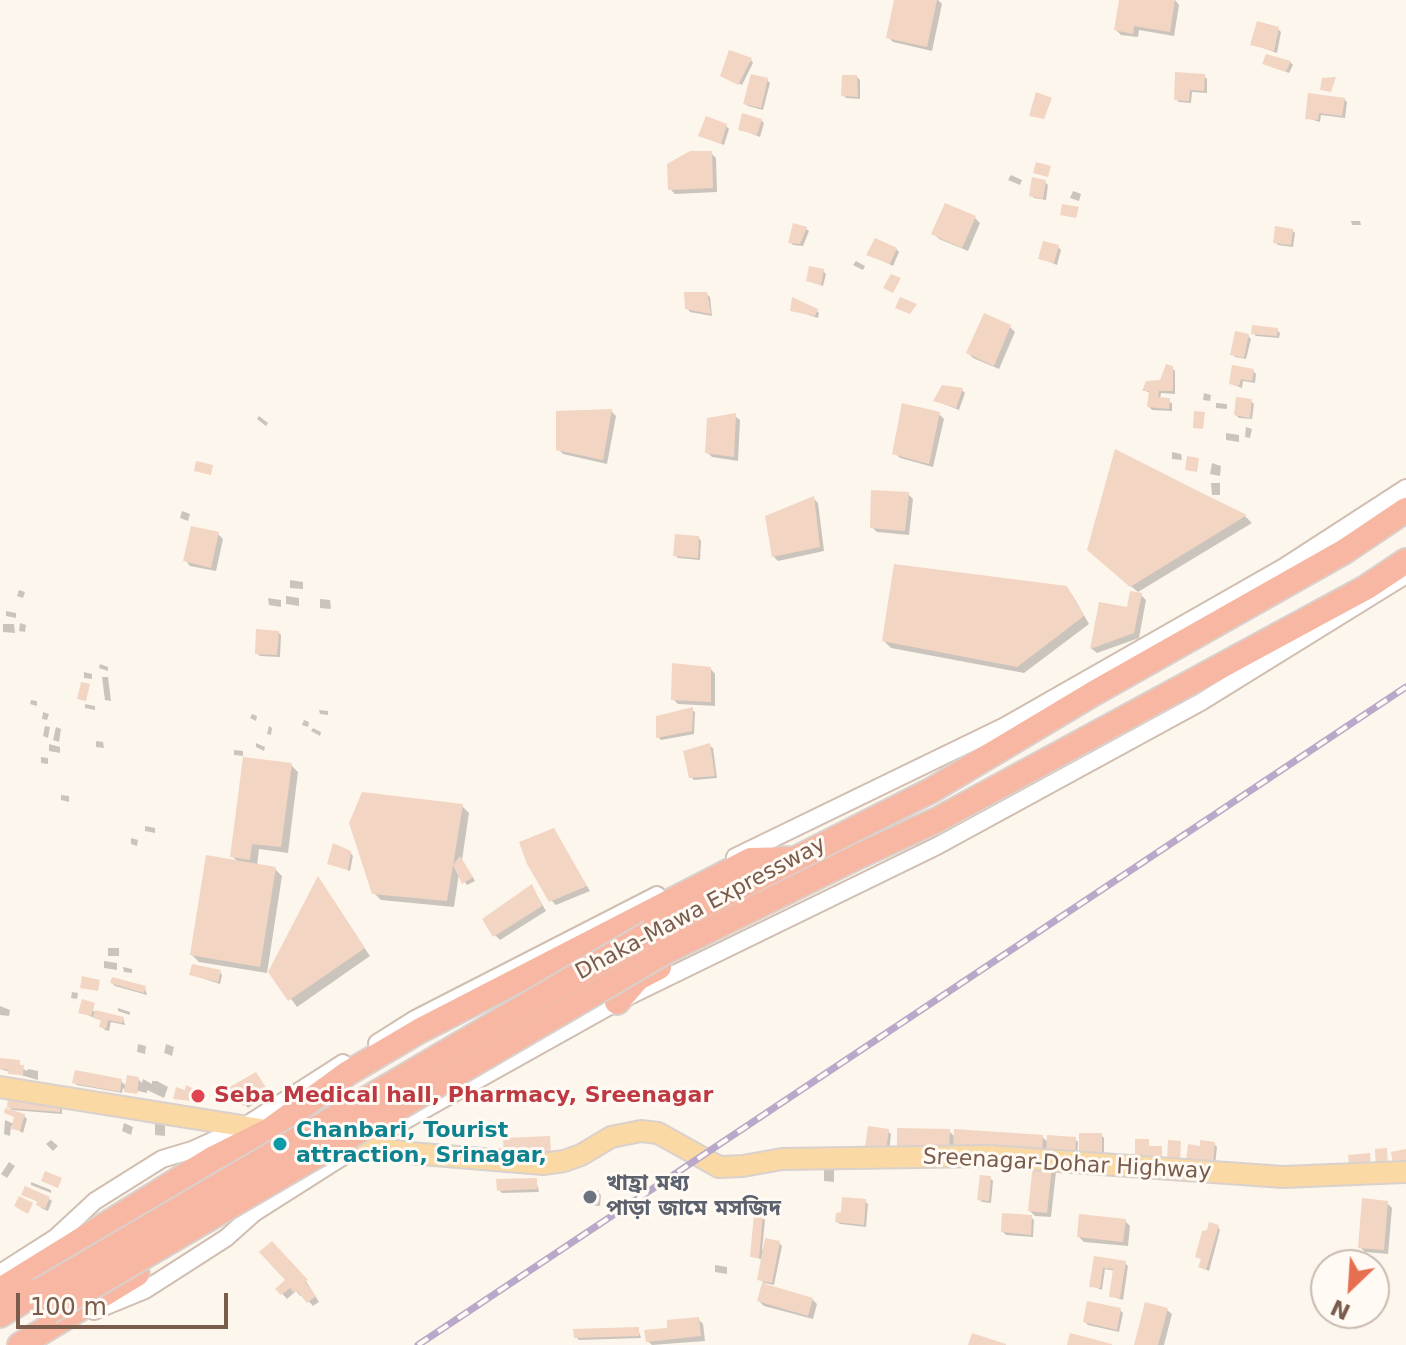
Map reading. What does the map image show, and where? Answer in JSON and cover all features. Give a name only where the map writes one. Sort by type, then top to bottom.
[{"type":"highway","name":"Dhaka-Mawa Expressway","points":[[0,1315],[44,1301],[658,942],[793,859],[932,790],[1094,693],[1345,551],[1406,510]]},
{"type":"highway","name":"Dhaka-Mawa Expressway","points":[[658,942],[813,879],[937,820],[1367,587],[1406,561]]},
{"type":"highway","points":[[0,1290],[212,1159],[270,1130],[344,1069],[417,1025],[751,860],[793,859]]},
{"type":"highway","points":[[617,1002],[638,978],[789,899],[813,879]]},
{"type":"highway","points":[[20,1345],[356,1144]]},
{"type":"highway","name":"Dhaka-Mawa Expressway","points":[[0,1343],[44,1301]]},
{"type":"main road","name":"Sreenagar-Dohar Highway","points":[[0,1087],[410,1153],[543,1164],[581,1155],[611,1137],[641,1131],[658,1133],[719,1167],[782,1159],[989,1156],[1283,1177],[1406,1172]]},
{"type":"street","points":[[417,1025],[626,911],[1005,726],[1284,567],[1406,488]]},
{"type":"street","points":[[40,1345],[98,1308],[145,1290],[226,1238],[254,1213],[356,1144],[393,1128],[617,1002],[937,846],[1201,702],[1406,575]]},
{"type":"street","points":[[0,1273],[55,1238],[95,1201],[162,1159],[192,1150],[245,1126],[344,1069]]},
{"type":"building","points":[[894,0],[937,0],[927,47],[886,38]]},
{"type":"building","points":[[1119,0],[1175,0],[1170,32],[1134,26],[1133,34],[1114,30]]},
{"type":"building","points":[[1257,21],[1279,27],[1274,51],[1250,45]]},
{"type":"building","points":[[729,50],[752,58],[738,85],[720,76]]},
{"type":"building","points":[[1266,54],[1291,61],[1286,72],[1262,64]]},
{"type":"building","points":[[1175,72],[1205,74],[1204,91],[1190,90],[1189,101],[1174,100]]},
{"type":"building","points":[[751,74],[768,78],[761,108],[743,104]]},
{"type":"building","points":[[842,75],[857,75],[858,97],[841,96]]},
{"type":"building","points":[[1336,77],[1331,92],[1320,90],[1322,78]]},
{"type":"building","points":[[1036,92],[1052,98],[1044,119],[1029,116]]},
{"type":"building","points":[[1308,93],[1345,98],[1342,116],[1319,113],[1318,120],[1305,119]]},
{"type":"building","points":[[742,113],[762,119],[757,135],[738,130]]},
{"type":"building","points":[[706,116],[727,124],[721,144],[698,136]]},
{"type":"building","points":[[690,151],[712,151],[713,188],[668,190],[667,164]]},
{"type":"building","points":[[1036,162],[1051,166],[1048,177],[1033,173]]},
{"type":"building","points":[[1032,177],[1046,180],[1043,199],[1029,196]]},
{"type":"building","points":[[945,203],[976,216],[962,248],[931,234]]},
{"type":"building","points":[[1062,204],[1079,207],[1076,218],[1060,215]]},
{"type":"building","points":[[793,223],[807,227],[800,244],[788,243]]},
{"type":"building","points":[[1275,226],[1293,229],[1291,245],[1273,243]]},
{"type":"building","points":[[875,238],[897,248],[890,264],[866,255]]},
{"type":"building","points":[[1043,241],[1059,245],[1054,263],[1038,259]]},
{"type":"building","points":[[809,266],[824,269],[821,285],[806,281]]},
{"type":"building","points":[[891,274],[901,278],[893,293],[883,288]]},
{"type":"building","points":[[684,292],[707,292],[711,314],[685,309]]},
{"type":"building","points":[[792,297],[818,309],[815,316],[790,311]]},
{"type":"building","points":[[900,297],[917,304],[910,314],[895,308]]},
{"type":"building","points":[[984,313],[1011,325],[994,366],[966,353]]},
{"type":"building","points":[[1252,325],[1278,328],[1277,336],[1251,334]]},
{"type":"building","points":[[1235,331],[1249,334],[1244,358],[1230,355]]},
{"type":"building","points":[[1166,364],[1173,366],[1173,391],[1159,391],[1158,397],[1170,398],[1169,409],[1147,407],[1149,391],[1142,391],[1146,381],[1160,380]]},
{"type":"building","points":[[1232,365],[1254,369],[1252,381],[1241,379],[1239,386],[1229,384]]},
{"type":"building","points":[[942,385],[963,388],[956,408],[933,401]]},
{"type":"building","points":[[1236,397],[1252,399],[1250,418],[1234,415]]},
{"type":"building","points":[[902,403],[940,412],[929,464],[892,454]]},
{"type":"building","points":[[612,409],[603,460],[556,450],[556,411]]},
{"type":"building","points":[[1194,411],[1205,412],[1203,429],[1193,428]]},
{"type":"building","points":[[736,413],[734,457],[705,453],[707,418]]},
{"type":"building","points":[[1115,449],[1247,515],[1130,587],[1087,550]]},
{"type":"building","points":[[1187,456],[1199,458],[1197,472],[1185,470]]},
{"type":"building","points":[[196,461],[213,465],[211,475],[194,471]]},
{"type":"building","points":[[871,490],[909,492],[905,531],[870,528]]},
{"type":"building","points":[[814,496],[820,547],[772,557],[765,516]]},
{"type":"building","points":[[191,526],[219,532],[211,568],[183,561]]},
{"type":"building","points":[[675,534],[699,536],[698,558],[673,556]]},
{"type":"building","points":[[894,564],[1067,586],[1084,616],[1017,667],[882,641]]},
{"type":"building","points":[[1130,591],[1142,593],[1134,633],[1090,649],[1099,602],[1127,607]]},
{"type":"building","points":[[256,629],[279,631],[277,655],[255,654]]},
{"type":"building","points":[[672,663],[711,667],[711,702],[671,700]]},
{"type":"building","points":[[81,682],[90,684],[86,701],[77,699]]},
{"type":"building","points":[[693,707],[692,731],[656,738],[656,716]]},
{"type":"building","points":[[710,743],[715,776],[689,778],[683,751]]},
{"type":"building","points":[[243,757],[292,763],[281,847],[252,844],[250,860],[230,857]]},
{"type":"building","points":[[362,792],[463,804],[447,901],[372,894],[349,823]]},
{"type":"building","points":[[554,828],[587,886],[549,902],[527,864],[519,842]]},
{"type":"building","points":[[333,843],[351,851],[348,870],[327,864]]},
{"type":"building","points":[[206,855],[276,867],[260,967],[190,955]]},
{"type":"building","points":[[460,856],[473,877],[462,884],[453,865]]},
{"type":"building","points":[[318,876],[365,948],[288,1001],[268,972]]},
{"type":"building","points":[[532,884],[542,906],[493,937],[482,919]]},
{"type":"building","points":[[192,964],[221,970],[218,982],[189,975]]},
{"type":"building","points":[[82,976],[100,980],[98,991],[80,988]]},
{"type":"building","points":[[112,977],[146,986],[144,993],[110,983]]},
{"type":"building","points":[[82,999],[95,1003],[91,1016],[78,1013]]},
{"type":"building","points":[[95,1010],[124,1017],[122,1023],[108,1020],[106,1029],[99,1027],[101,1020],[93,1018]]},
{"type":"building","points":[[0,1058],[20,1060],[20,1065],[24,1065],[23,1075],[8,1074],[9,1070],[0,1069]]},
{"type":"building","points":[[75,1070],[122,1079],[120,1092],[72,1083]]},
{"type":"building","points":[[256,1072],[267,1089],[243,1106],[228,1088]]},
{"type":"building","points":[[127,1075],[139,1077],[137,1094],[124,1092]]},
{"type":"building","points":[[186,1085],[194,1089],[191,1101],[173,1099],[176,1087],[185,1090]]},
{"type":"building","points":[[8,1097],[60,1101],[60,1112],[7,1108]]},
{"type":"building","points":[[5,1108],[25,1114],[20,1131],[11,1129],[14,1117],[4,1113]]},
{"type":"building","points":[[868,1126],[889,1129],[886,1150],[865,1147]]},
{"type":"building","points":[[897,1128],[950,1129],[949,1152],[897,1151]]},
{"type":"building","points":[[954,1129],[1043,1135],[1042,1154],[953,1148]]},
{"type":"building","points":[[1079,1133],[1102,1133],[1102,1155],[1079,1155]]},
{"type":"building","points":[[1047,1135],[1076,1137],[1075,1156],[1046,1154]]},
{"type":"building","points":[[550,1136],[551,1153],[504,1156],[503,1138]]},
{"type":"building","points":[[1135,1139],[1149,1139],[1149,1146],[1162,1146],[1162,1163],[1135,1163]]},
{"type":"building","points":[[1168,1140],[1181,1141],[1180,1162],[1167,1161]]},
{"type":"building","points":[[1200,1140],[1215,1142],[1213,1164],[1186,1161],[1188,1144],[1200,1146]]},
{"type":"building","points":[[1387,1148],[1388,1169],[1376,1170],[1375,1149]]},
{"type":"building","points":[[1406,1149],[1406,1169],[1394,1171],[1391,1152]]},
{"type":"building","points":[[1370,1153],[1371,1170],[1350,1172],[1348,1155]]},
{"type":"building","points":[[1033,1163],[1052,1166],[1047,1213],[1028,1211]]},
{"type":"building","points":[[45,1171],[62,1178],[58,1188],[41,1181]]},
{"type":"building","points":[[980,1175],[991,1176],[989,1201],[977,1200]]},
{"type":"building","points":[[537,1178],[537,1189],[497,1191],[496,1179]]},
{"type":"building","points":[[25,1186],[50,1197],[45,1209],[36,1205],[37,1201],[21,1195]]},
{"type":"building","name":"খাহ্রা মধ্য পাড়া জামে মসজিদ","points":[[582,1190],[599,1190],[598,1204],[582,1203]]},
{"type":"building","points":[[19,1196],[33,1203],[28,1214],[14,1206]]},
{"type":"building","points":[[842,1197],[866,1199],[864,1225],[835,1222],[836,1213],[841,1212]]},
{"type":"building","points":[[1362,1198],[1388,1201],[1384,1249],[1358,1248]]},
{"type":"building","points":[[1002,1213],[1032,1215],[1031,1235],[1001,1232]]},
{"type":"building","points":[[754,1214],[763,1215],[759,1258],[750,1257]]},
{"type":"building","points":[[1079,1214],[1126,1219],[1123,1242],[1077,1237]]},
{"type":"building","points":[[1209,1222],[1219,1225],[1206,1270],[1198,1267],[1201,1259],[1195,1257],[1202,1231],[1207,1230]]},
{"type":"building","points":[[765,1238],[780,1241],[772,1283],[757,1280]]},
{"type":"building","points":[[272,1241],[308,1280],[305,1282],[316,1296],[307,1303],[297,1291],[293,1292],[290,1288],[281,1295],[275,1289],[285,1280],[259,1252]]},
{"type":"building","points":[[1094,1256],[1126,1261],[1120,1298],[1109,1297],[1113,1269],[1103,1268],[1100,1288],[1089,1287]]},
{"type":"building","points":[[762,1283],[813,1298],[808,1316],[757,1301]]},
{"type":"building","points":[[1087,1301],[1121,1308],[1117,1330],[1083,1322]]},
{"type":"building","points":[[1145,1302],[1168,1308],[1158,1345],[1134,1345]]},
{"type":"building","points":[[699,1317],[701,1336],[646,1342],[644,1330],[667,1328],[667,1320]]},
{"type":"building","points":[[639,1327],[639,1336],[574,1338],[573,1329]]},
{"type":"building","points":[[972,1333],[1006,1344],[1006,1345],[968,1345]]},
{"type":"building","points":[[1070,1333],[1112,1344],[1112,1345],[1067,1345]]},
{"type":"railway","points":[[418,1345],[1406,687]]},
{"type":"place","name":"Seba Medical hall, Pharmacy, Sreenagar","points":[[198,1096]]},
{"type":"place","name":"Chanbari, Tourist attraction, Srinagar,","points":[[280,1144]]},
{"type":"place","name":"খাহ্রা মধ্য পাড়া জামে মসজিদ","points":[[590,1197]]}]
